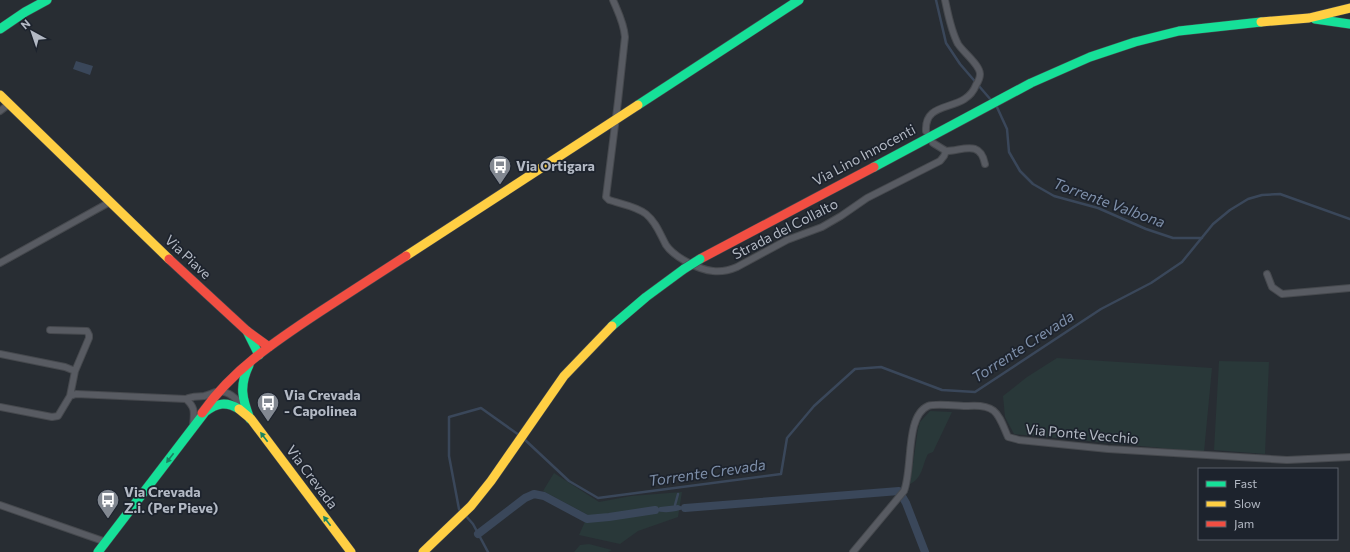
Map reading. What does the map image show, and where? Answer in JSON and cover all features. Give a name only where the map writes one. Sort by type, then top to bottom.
[{"type":"main road","points":[[0,29],[25,12],[47,0]]},
{"type":"main road","points":[[616,119],[799,0]]},
{"type":"main road","name":"Via Lino Innocenti","points":[[436,539],[471,506],[509,455],[564,376],[608,329],[646,297],[700,259],[977,111],[1031,83],[1090,56],[1135,42],[1180,31],[1309,18],[1350,8]]},
{"type":"main road","name":"Via Lino Innocenti","points":[[1309,18],[1350,24]]},
{"type":"main road","name":"Via Piave","points":[[0,95],[161,251],[247,331],[269,347]]},
{"type":"main road","name":"Via Crevada","points":[[98,552],[193,427],[217,391],[237,371],[269,347],[334,303],[616,119]]},
{"type":"main road","name":"Via Piave","points":[[247,331],[259,355]]},
{"type":"main road","name":"Via Crevada","points":[[250,362],[244,375],[241,389],[243,401],[251,419]]},
{"type":"main road","name":"Via Crevada","points":[[193,427],[211,407],[222,403],[230,403],[236,406],[251,419],[351,552]]},
{"type":"main road","points":[[417,552],[436,539]]},
{"type":"main road","points":[[423,552],[436,539]]},
{"type":"street","name":"Strada del Collalto","points":[[613,0],[622,19],[625,37],[606,197],[609,200],[635,208],[646,214],[656,226],[666,245],[674,254],[702,268],[714,271],[730,270],[787,240],[822,227],[841,216],[866,198],[940,160],[946,151]]},
{"type":"street","points":[[926,131],[929,118],[934,111],[962,102],[969,97],[974,90],[980,75],[978,68],[955,38],[945,0]]},
{"type":"street","points":[[0,111],[9,104]]},
{"type":"street","points":[[933,143],[946,151],[963,147],[976,149],[982,155],[985,164]]},
{"type":"street","points":[[0,264],[110,202]]},
{"type":"street","points":[[1267,274],[1272,287],[1282,294],[1350,288]]},
{"type":"street","points":[[0,407],[55,417],[60,414],[65,402],[70,396],[75,371],[89,335],[87,331],[50,330]]},
{"type":"street","points":[[0,354],[65,367],[75,371]]},
{"type":"street","points":[[70,396],[76,394],[186,398],[202,396],[217,391]]},
{"type":"street","name":"Via Crevada","points":[[217,391],[235,397],[251,419]]},
{"type":"street","points":[[186,398],[194,408],[193,427]]},
{"type":"street","name":"Via Ponte Vecchio","points":[[853,552],[904,491],[907,483],[914,422],[919,413],[928,405],[975,405],[989,407],[1000,419],[1008,437],[1019,440],[1108,449],[1287,460],[1350,457]]},
{"type":"street","points":[[0,505],[106,542]]},
{"type":"shaded area","points":[[1057,358],[1212,368],[1204,452],[1014,434],[1005,417],[1003,396],[1027,377]]},
{"type":"shaded area","points":[[1219,361],[1269,362],[1265,454],[1214,450]]},
{"type":"shaded area","points":[[930,411],[952,412],[933,452],[928,454],[920,475],[910,484],[918,429],[920,422]]},
{"type":"shaded area","points":[[554,473],[599,502],[631,496],[682,492],[678,517],[638,531],[620,544],[579,535],[588,515],[543,491]]},
{"type":"shaded area","points":[[589,544],[612,550],[608,552],[574,552],[580,545]]},
{"type":"water","points":[[76,61],[93,66],[90,75],[73,69]]},
{"type":"water","points":[[678,505],[685,508],[670,512],[655,510],[660,507]]},
{"type":"waterway","name":"Torrente Valbona","points":[[936,0],[946,43],[960,64],[991,100]]},
{"type":"waterway","name":"Torrente Valbona","points":[[996,105],[1007,129],[1009,152],[1020,171],[1033,184],[1054,196],[1098,208],[1146,229],[1173,238],[1202,238]]},
{"type":"waterway","name":"Torrente Crevada","points":[[523,438],[569,481],[598,498],[781,474],[787,438],[814,406],[855,369],[881,367],[942,390],[975,392],[1101,309],[1151,283],[1182,262],[1213,224],[1230,210],[1248,199],[1262,195],[1280,194],[1350,219]]},
{"type":"waterway","name":"Torrente Crevada","points":[[462,512],[459,509],[449,456],[449,417],[481,408],[519,435]]},
{"type":"waterway","points":[[685,508],[899,491],[906,503],[925,552]]},
{"type":"waterway","points":[[478,534],[525,498],[534,494],[544,496],[587,519],[655,510]]},
{"type":"waterway","points":[[675,505],[678,494]]},
{"type":"waterway","name":"Torrente Crevada","points":[[465,515],[473,524],[488,552]]},
{"type":"traffic: fast","points":[[0,29],[25,12],[47,0]]},
{"type":"traffic: fast","points":[[638,105],[799,0]]},
{"type":"traffic: fast","points":[[1315,19],[1350,24]]},
{"type":"traffic: fast","points":[[874,167],[1031,83],[1090,57],[1135,42],[1179,31],[1261,22]]},
{"type":"traffic: fast","points":[[684,269],[700,259]]},
{"type":"traffic: fast","points":[[612,326],[646,297],[684,269]]},
{"type":"traffic: fast","points":[[247,331],[259,355]]},
{"type":"traffic: fast","points":[[249,365],[244,379],[243,392],[245,405],[250,419]]},
{"type":"traffic: fast","points":[[98,552],[205,412],[222,404],[234,406],[239,409]]},
{"type":"traffic: slow","points":[[1261,22],[1309,18],[1350,8]]},
{"type":"traffic: slow","points":[[0,95],[169,259]]},
{"type":"traffic: slow","points":[[406,256],[638,105]]},
{"type":"traffic: slow","points":[[423,552],[471,506],[491,481],[564,376],[612,326]]},
{"type":"traffic: slow","points":[[239,409],[251,419],[351,552]]},
{"type":"traffic: jam","points":[[700,259],[874,167]]},
{"type":"traffic: jam","points":[[202,413],[227,383],[272,344],[406,256]]},
{"type":"traffic: jam","points":[[169,259],[247,331],[269,347]]},
{"type":"place","name":"Via Ortigara","points":[[500,186]]},
{"type":"place","name":"Via Crevada - Capolinea","points":[[268,422]]},
{"type":"place","name":"Via Crevada Z.i. (Per Pieve)","points":[[108,520]]}]
